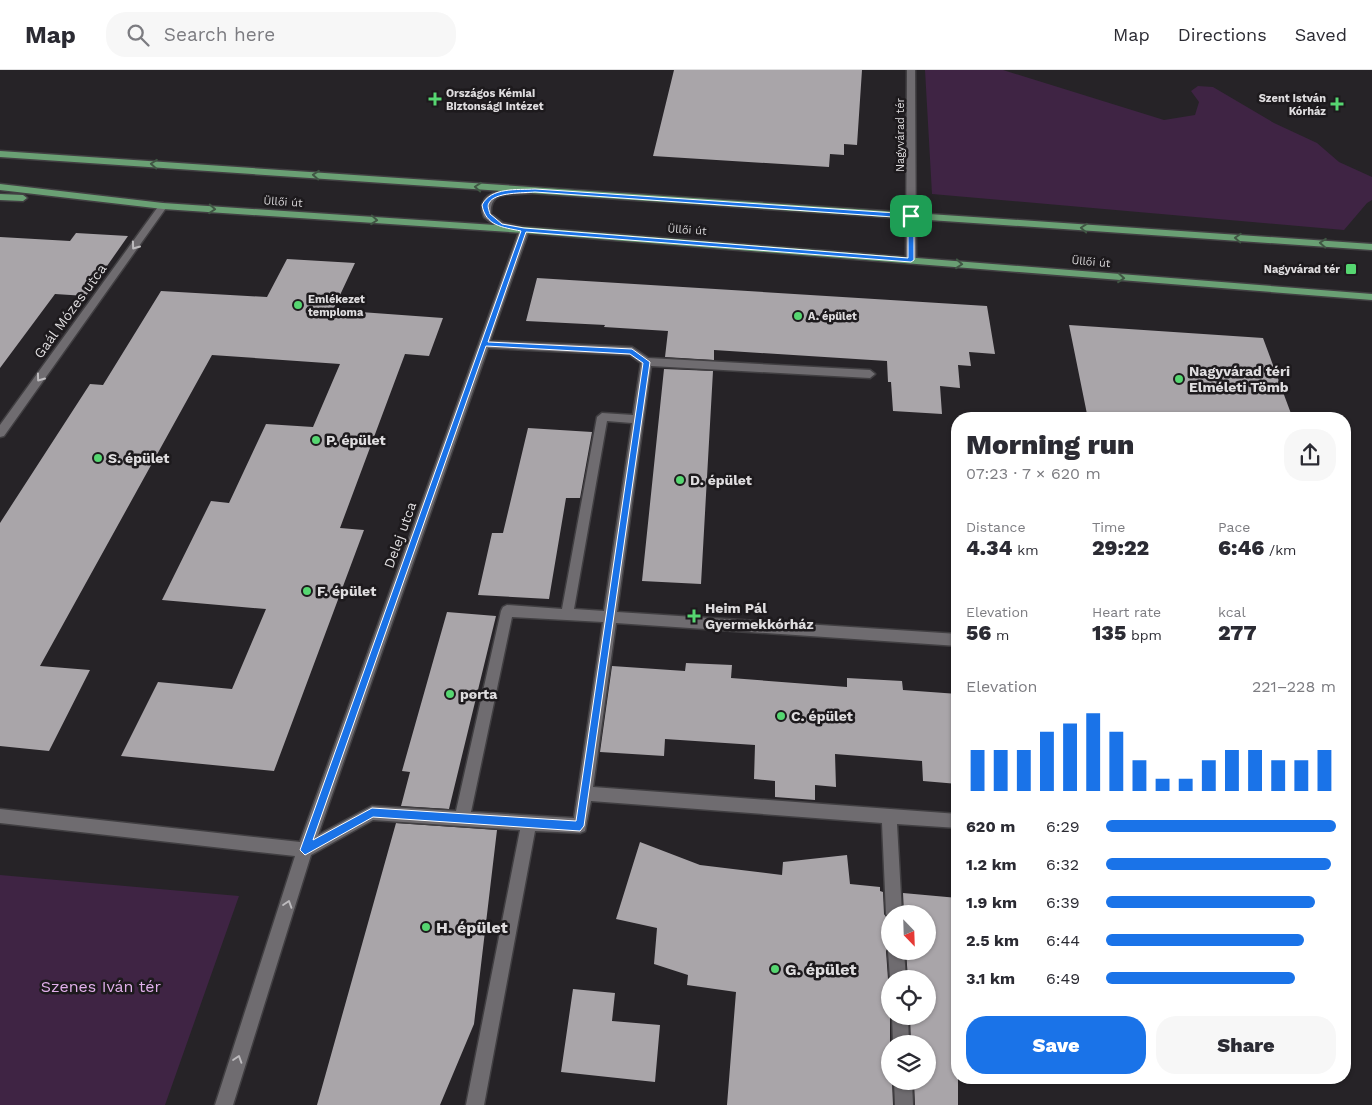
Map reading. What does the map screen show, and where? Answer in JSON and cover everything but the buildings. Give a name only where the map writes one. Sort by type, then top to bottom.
[{"type":"main road","points":[[0,154],[1372,247]]},
{"type":"main road","name":"Üllői út","points":[[0,187],[163,206],[524,230],[1372,297]]},
{"type":"main road","points":[[0,197],[110,201]]},
{"type":"street","name":"Nagyvárad tér","points":[[911,70],[911,260]]},
{"type":"street","points":[[524,230],[500,225],[487,215],[484,205],[487,199],[502,192],[535,190]]},
{"type":"street","name":"Gaál Mózes utca","points":[[0,433],[163,206]]},
{"type":"street","name":"Delej utca","points":[[305,850],[524,230]]},
{"type":"street","points":[[484,344],[632,351],[646,362],[870,374]]},
{"type":"street","points":[[0,816],[305,850],[372,813],[580,826],[646,362]]},
{"type":"street","points":[[568,614],[602,417],[638,419]]},
{"type":"street","points":[[462,818],[507,611],[951,640]]},
{"type":"street","points":[[584,794],[951,820]]},
{"type":"street","points":[[889,816],[894,905]]},
{"type":"street","points":[[474,1105],[529,822]]},
{"type":"street","points":[[224,1105],[305,850]]},
{"type":"street","points":[[903,1090],[904,1105]]},
{"type":"green space","points":[[925,70],[1003,70],[1164,120],[1195,115],[1199,102],[1191,91],[1198,86],[1213,87],[1274,123],[1317,143],[1339,162],[1372,177],[1372,200],[1367,203],[1344,230],[932,194]]},
{"type":"green space","name":"Szenes Iván tér","points":[[0,875],[239,896],[165,1105],[0,1105]]},
{"type":"place","name":"Országos Kémiai Biztonsági Intézet","points":[[435,99]]},
{"type":"place","name":"Szent István Kórház","points":[[1337,104]]},
{"type":"place","name":"Nagyvárad tér","points":[[1351,269]]},
{"type":"place","name":"Emlékezet temploma","points":[[298,305]]},
{"type":"place","name":"A. épület","points":[[798,316]]},
{"type":"place","name":"Nagyvárad téri Elméleti Tömb","points":[[1179,379]]},
{"type":"place","name":"P. épület","points":[[316,440]]},
{"type":"place","name":"S. épület","points":[[98,458]]},
{"type":"place","name":"D. épület","points":[[680,480]]},
{"type":"place","name":"F. épület","points":[[307,591]]},
{"type":"place","name":"Heim Pál Gyermekkórház","points":[[694,616]]},
{"type":"place","name":"porta","points":[[450,694]]},
{"type":"place","name":"C. épület","points":[[781,716]]},
{"type":"place","name":"H. épület","points":[[426,927]]},
{"type":"place","name":"G. épület","points":[[775,969]]},
{"type":"route","points":[[911,216],[535,190],[502,192],[487,199],[484,205],[487,215],[500,225],[524,230],[484,344],[632,351],[646,362],[580,826],[372,813],[305,850],[524,230],[911,260],[911,216]]}]
